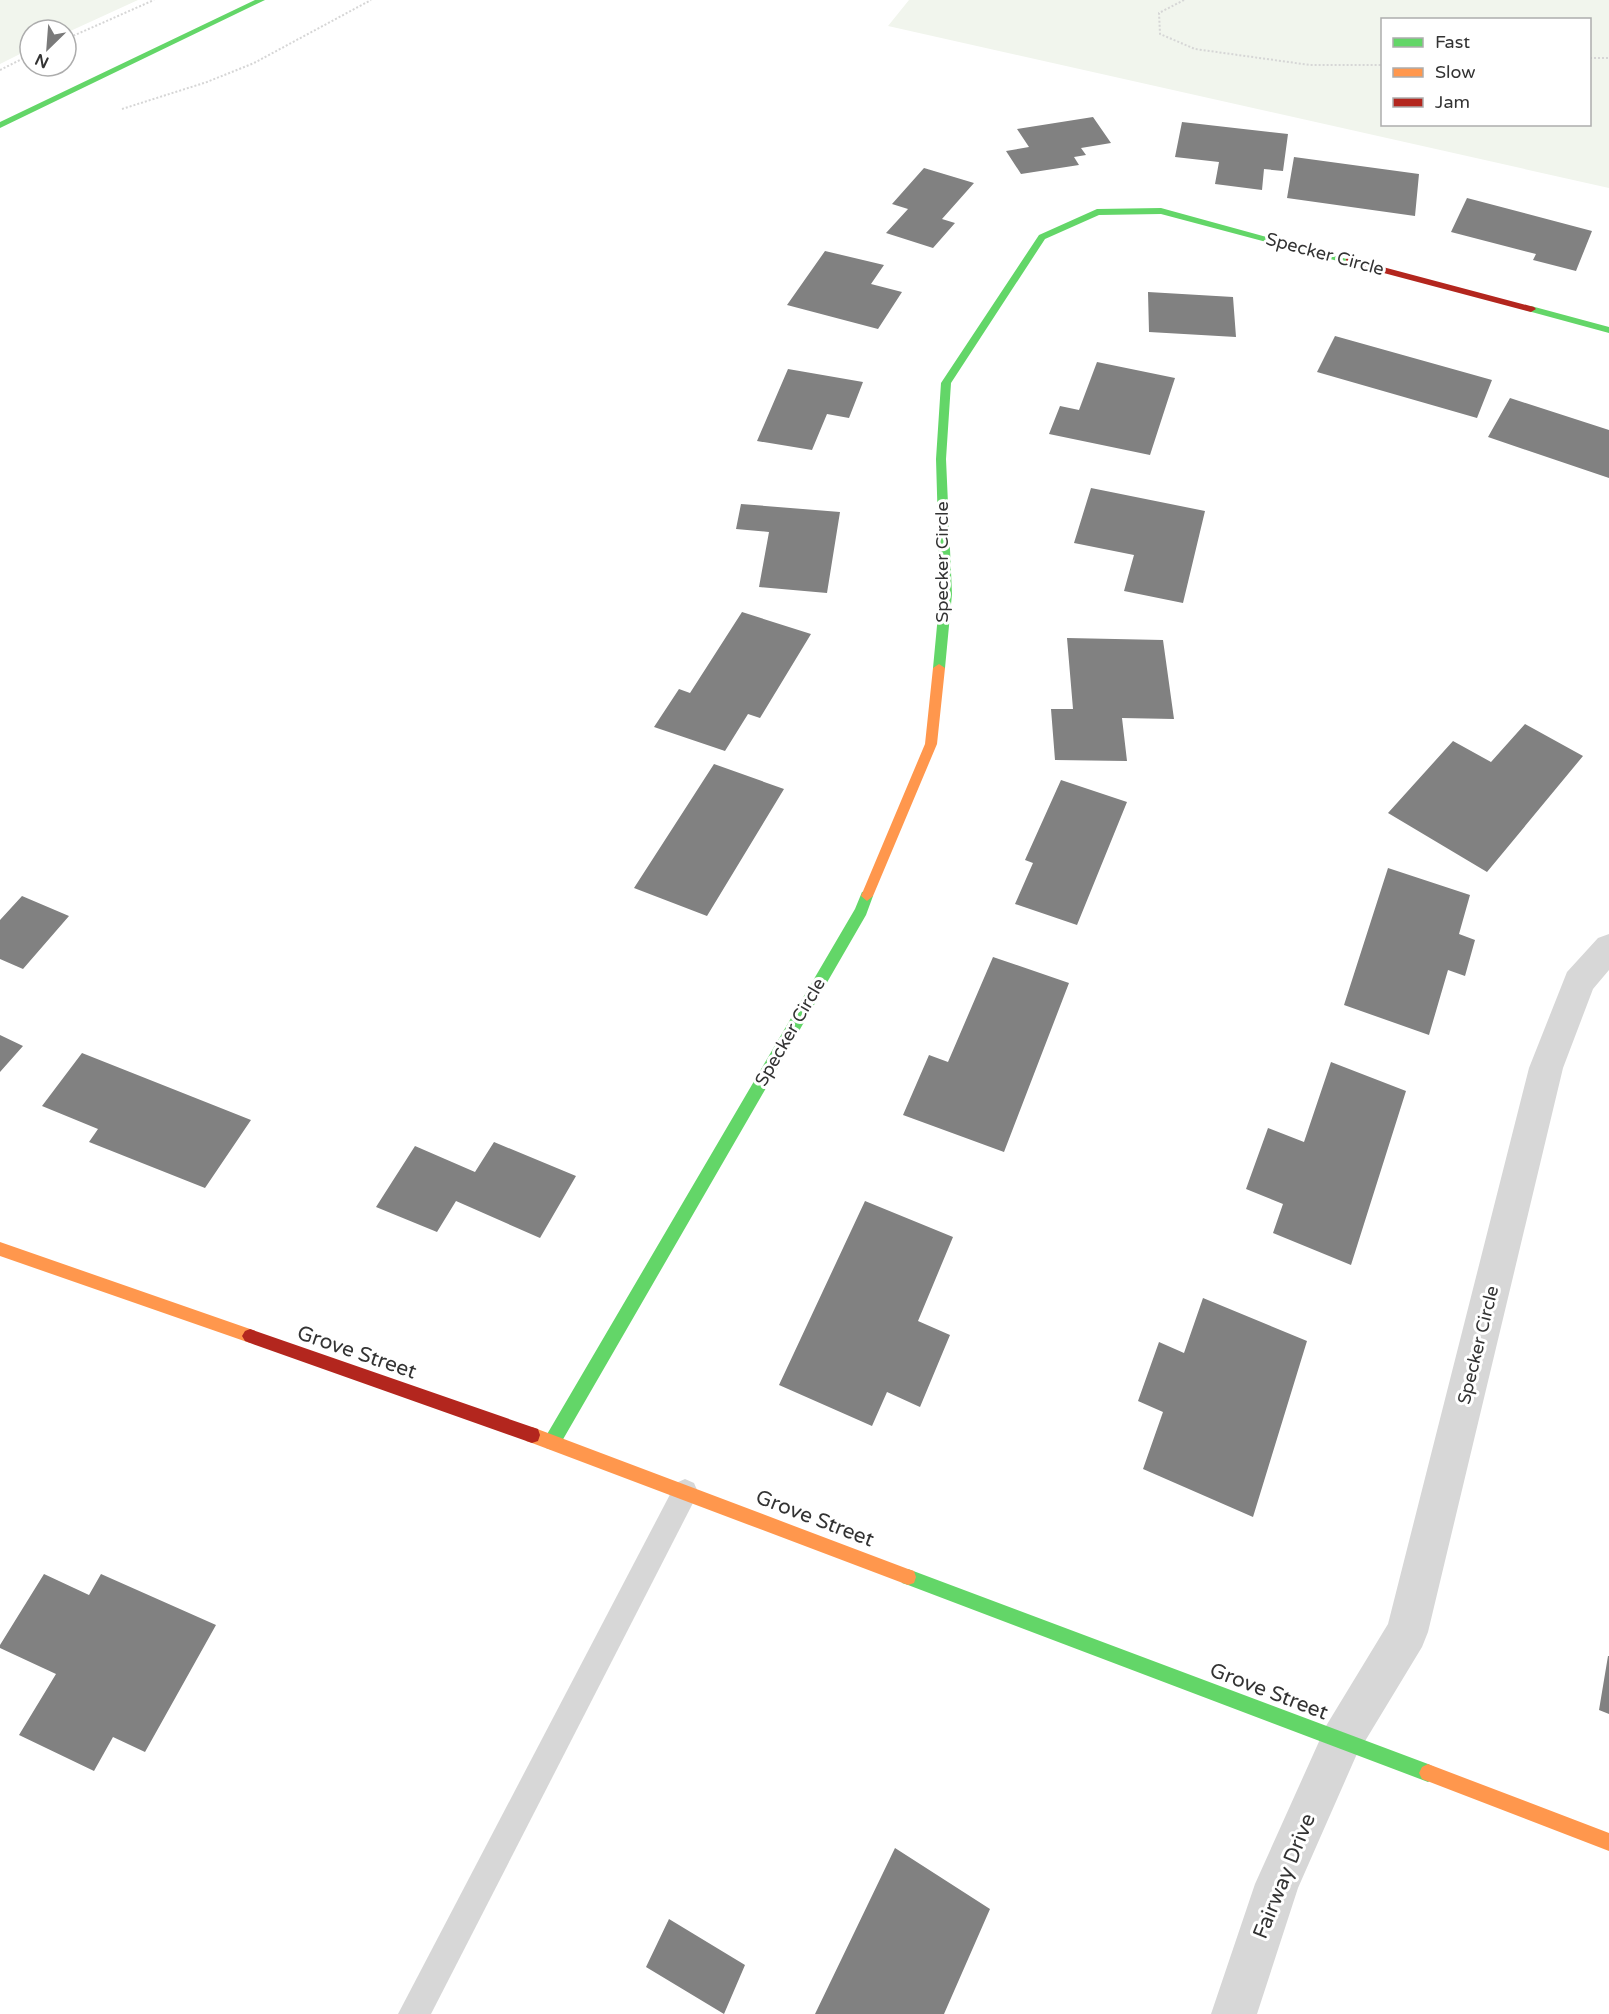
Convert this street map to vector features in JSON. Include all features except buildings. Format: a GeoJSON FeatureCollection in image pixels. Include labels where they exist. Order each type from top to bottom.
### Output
{"type":"FeatureCollection","features":[{"type":"Feature","properties":{"kind":"street"},"geometry":{"type":"LineString","coordinates":[[0,125],[261,0]]}},
{"type":"Feature","properties":{"kind":"street","name":"Specker Circle"},"geometry":{"type":"LineString","coordinates":[[552,1442],[861,911],[931,744],[946,594],[941,459],[946,383],[1042,237],[1097,212],[1161,211],[1609,330]]}},
{"type":"Feature","properties":{"kind":"street","name":"Specker Circle"},"geometry":{"type":"LineString","coordinates":[[1341,1741],[1407,1632],[1546,1068],[1579,982],[1609,947]]}},
{"type":"Feature","properties":{"kind":"street","name":"Grove Street"},"geometry":{"type":"LineString","coordinates":[[0,1249],[552,1442],[1609,1842]]}},
{"type":"Feature","properties":{"kind":"street","name":"Fairway Drive"},"geometry":{"type":"LineString","coordinates":[[1234,2014],[1277,1884],[1341,1741]]}},
{"type":"Feature","properties":{"kind":"lane"},"geometry":{"type":"LineString","coordinates":[[414,2014],[685,1492]]}},
{"type":"Feature","properties":{"kind":"path"},"geometry":{"type":"LineString","coordinates":[[78,34],[154,0]]}},
{"type":"Feature","properties":{"kind":"path"},"geometry":{"type":"LineString","coordinates":[[115,111],[242,68],[286,48],[371,0]]}},
{"type":"Feature","properties":{"kind":"path"},"geometry":{"type":"LineString","coordinates":[[1184,0],[1159,13],[1160,33],[1195,49],[1310,65],[1381,66]]}},
{"type":"Feature","properties":{"kind":"path"},"geometry":{"type":"LineString","coordinates":[[1591,58],[1609,58]]}},
{"type":"Feature","properties":{"kind":"path"},"geometry":{"type":"LineString","coordinates":[[0,70],[18,61]]}},
{"type":"Feature","properties":{"kind":"shaded area"},"geometry":{"type":"Polygon","coordinates":[[[0,0],[138,0],[78,28],[78,18],[18,18],[18,55],[0,64],[0,0]]]}},
{"type":"Feature","properties":{"kind":"shaded area"},"geometry":{"type":"Polygon","coordinates":[[[909,0],[1609,0],[1609,188],[888,26],[909,0]]]}},
{"type":"Feature","properties":{"kind":"traffic: fast"},"geometry":{"type":"LineString","coordinates":[[0,125],[261,0]]}},
{"type":"Feature","properties":{"kind":"traffic: fast"},"geometry":{"type":"LineString","coordinates":[[939,668],[946,594],[941,459],[946,383],[1042,237],[1097,212],[1161,211],[1349,261]]}},
{"type":"Feature","properties":{"kind":"traffic: fast"},"geometry":{"type":"LineString","coordinates":[[1531,309],[1609,330]]}},
{"type":"Feature","properties":{"kind":"traffic: fast"},"geometry":{"type":"LineString","coordinates":[[552,1442],[861,911],[867,896]]}},
{"type":"Feature","properties":{"kind":"traffic: fast"},"geometry":{"type":"LineString","coordinates":[[908,1577],[1428,1773]]}},
{"type":"Feature","properties":{"kind":"traffic: slow"},"geometry":{"type":"LineString","coordinates":[[867,896],[931,744],[939,668]]}},
{"type":"Feature","properties":{"kind":"traffic: slow"},"geometry":{"type":"LineString","coordinates":[[0,1249],[250,1336]]}},
{"type":"Feature","properties":{"kind":"traffic: slow"},"geometry":{"type":"LineString","coordinates":[[532,1435],[908,1577]]}},
{"type":"Feature","properties":{"kind":"traffic: slow"},"geometry":{"type":"LineString","coordinates":[[1428,1773],[1609,1842]]}},
{"type":"Feature","properties":{"kind":"traffic: jam"},"geometry":{"type":"LineString","coordinates":[[1349,261],[1531,309]]}},
{"type":"Feature","properties":{"kind":"traffic: jam"},"geometry":{"type":"LineString","coordinates":[[250,1336],[532,1435]]}}]}
